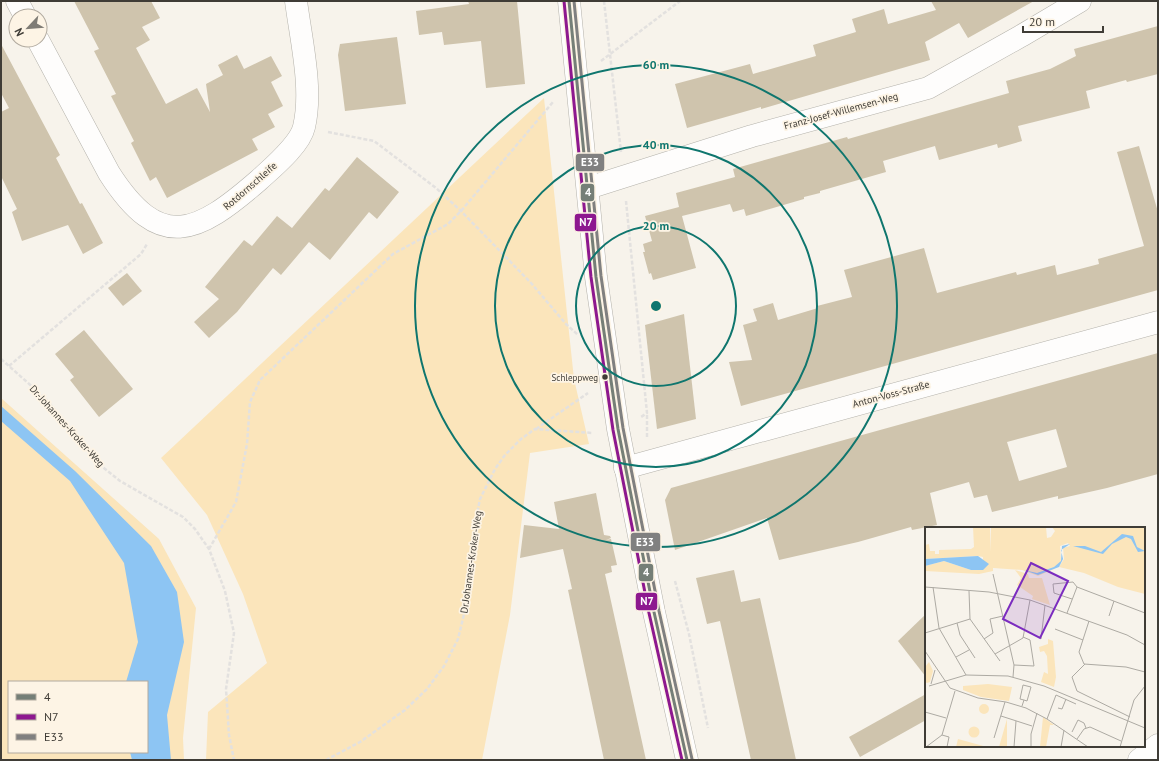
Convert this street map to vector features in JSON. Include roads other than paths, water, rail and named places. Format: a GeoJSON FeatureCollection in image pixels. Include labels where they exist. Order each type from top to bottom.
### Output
{"type":"FeatureCollection","features":[{"type":"Feature","properties":{"kind":"street","name":"Rotdornschleife"},"geometry":{"type":"LineString","coordinates":[[42,48],[117,186],[138,209],[158,224],[175,228],[190,226],[202,222],[221,211],[275,165],[289,151],[304,129],[307,107],[306,76],[296,1]]}},
{"type":"Feature","properties":{"kind":"street"},"geometry":{"type":"LineString","coordinates":[[569,1],[596,277],[618,429],[657,627],[687,760]]}},
{"type":"Feature","properties":{"kind":"street","name":"Franz-Josef-Willemsen-Weg"},"geometry":{"type":"LineString","coordinates":[[588,188],[752,136],[928,88],[1080,1]]}},
{"type":"Feature","properties":{"kind":"street","name":"Anton-Voss-Straße"},"geometry":{"type":"LineString","coordinates":[[625,468],[1158,322]]}},
{"type":"Feature","properties":{"kind":"street"},"geometry":{"type":"LineString","coordinates":[[1139,760],[1158,744]]}},
{"type":"Feature","properties":{"kind":"water"},"geometry":{"type":"Polygon","coordinates":[[[1,406],[75,471],[151,546],[177,592],[184,642],[167,715],[171,760],[132,760],[130,753],[148,753],[148,681],[126,681],[138,642],[124,563],[70,481],[1,421],[1,406]]]}},
{"type":"Feature","properties":{"kind":"place","name":"Schleppweg"},"geometry":{"type":"Point","coordinates":[605,377]}}]}
